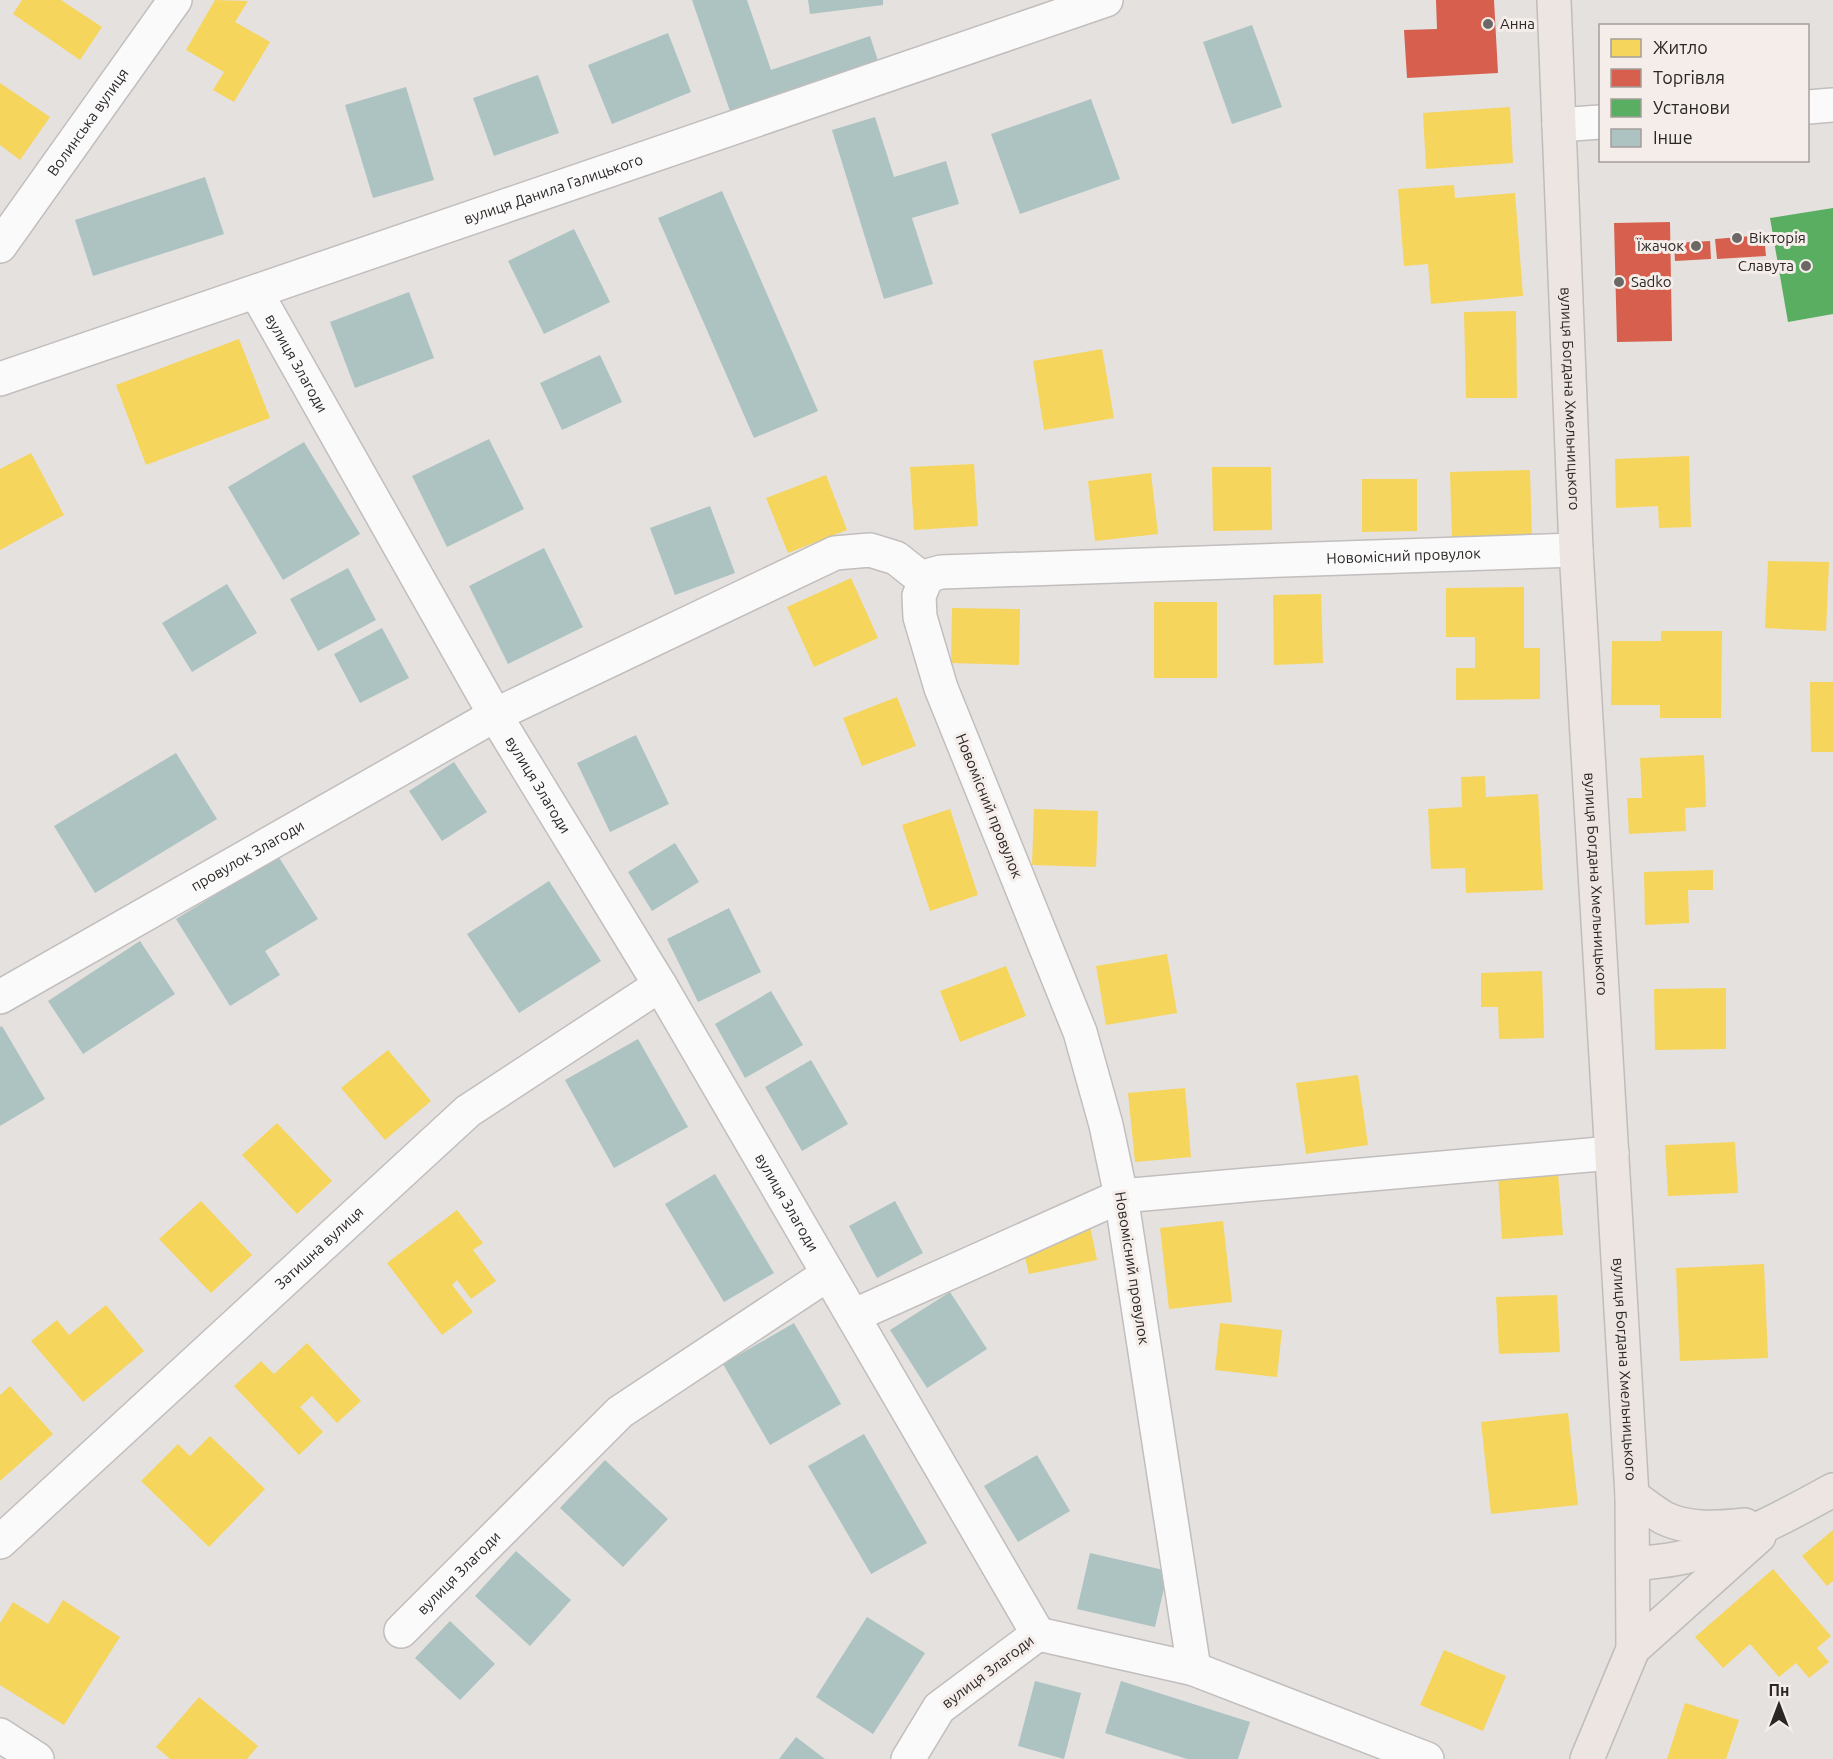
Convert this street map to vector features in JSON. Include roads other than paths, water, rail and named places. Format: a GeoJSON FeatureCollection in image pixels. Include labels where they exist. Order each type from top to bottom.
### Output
{"type":"FeatureCollection","features":[{"type":"Feature","properties":{"kind":"main road","name":"вулиця Богдана Хмельницького"},"geometry":{"type":"LineString","coordinates":[[1554,0],[1576,550],[1632,1496],[1634,1564],[1634,1649],[1587,1759]]}},
{"type":"Feature","properties":{"kind":"main road"},"geometry":{"type":"LineString","coordinates":[[1634,1564],[1683,1557],[1776,1521],[1833,1490]]}},
{"type":"Feature","properties":{"kind":"main road"},"geometry":{"type":"LineString","coordinates":[[1632,1496],[1665,1518],[1691,1527],[1728,1527],[1776,1521]]}},
{"type":"Feature","properties":{"kind":"main road"},"geometry":{"type":"LineString","coordinates":[[1634,1649],[1776,1521]]}},
{"type":"Feature","properties":{"kind":"street","name":"Волинська вулиця"},"geometry":{"type":"LineString","coordinates":[[0,246],[175,0]]}},
{"type":"Feature","properties":{"kind":"street","name":"вулиця Данила Галицького"},"geometry":{"type":"LineString","coordinates":[[0,380],[1107,0]]}},
{"type":"Feature","properties":{"kind":"street"},"geometry":{"type":"LineString","coordinates":[[1809,107],[1833,105]]}},
{"type":"Feature","properties":{"kind":"street"},"geometry":{"type":"LineString","coordinates":[[1559,125],[1599,122]]}},
{"type":"Feature","properties":{"kind":"street","name":"вулиця Злагоди"},"geometry":{"type":"LineString","coordinates":[[256,292],[495,715],[660,985],[1038,1634],[939,1708],[908,1759]]}},
{"type":"Feature","properties":{"kind":"street","name":"провулок Злагоди"},"geometry":{"type":"LineString","coordinates":[[0,997],[495,715],[835,553],[870,550],[896,558],[925,581]]}},
{"type":"Feature","properties":{"kind":"street","name":"Новомісний провулок"},"geometry":{"type":"LineString","coordinates":[[1194,1670],[1121,1196],[1106,1125],[1080,1032],[941,688],[920,617],[918,596],[930,575],[941,572],[1576,550]]}},
{"type":"Feature","properties":{"kind":"street","name":"Затишна вулиця"},"geometry":{"type":"LineString","coordinates":[[0,1542],[468,1111],[660,985]]}},
{"type":"Feature","properties":{"kind":"street"},"geometry":{"type":"LineString","coordinates":[[853,1316],[1121,1196],[1612,1153]]}},
{"type":"Feature","properties":{"kind":"street","name":"вулиця Злагоди"},"geometry":{"type":"LineString","coordinates":[[401,1631],[620,1412],[828,1274]]}},
{"type":"Feature","properties":{"kind":"street"},"geometry":{"type":"LineString","coordinates":[[1038,1634],[1194,1670],[1427,1759]]}},
{"type":"Feature","properties":{"kind":"street"},"geometry":{"type":"LineString","coordinates":[[0,1736],[37,1759]]}},
{"type":"Feature","properties":{"kind":"place","name":"Анна"},"geometry":{"type":"Point","coordinates":[1488,24]}},
{"type":"Feature","properties":{"kind":"place","name":"Вікторія"},"geometry":{"type":"Point","coordinates":[1737,238]}},
{"type":"Feature","properties":{"kind":"place","name":"Їжачок"},"geometry":{"type":"Point","coordinates":[1696,246]}},
{"type":"Feature","properties":{"kind":"place","name":"Славута"},"geometry":{"type":"Point","coordinates":[1806,266]}},
{"type":"Feature","properties":{"kind":"place","name":"Sadko"},"geometry":{"type":"Point","coordinates":[1619,282]}}]}
